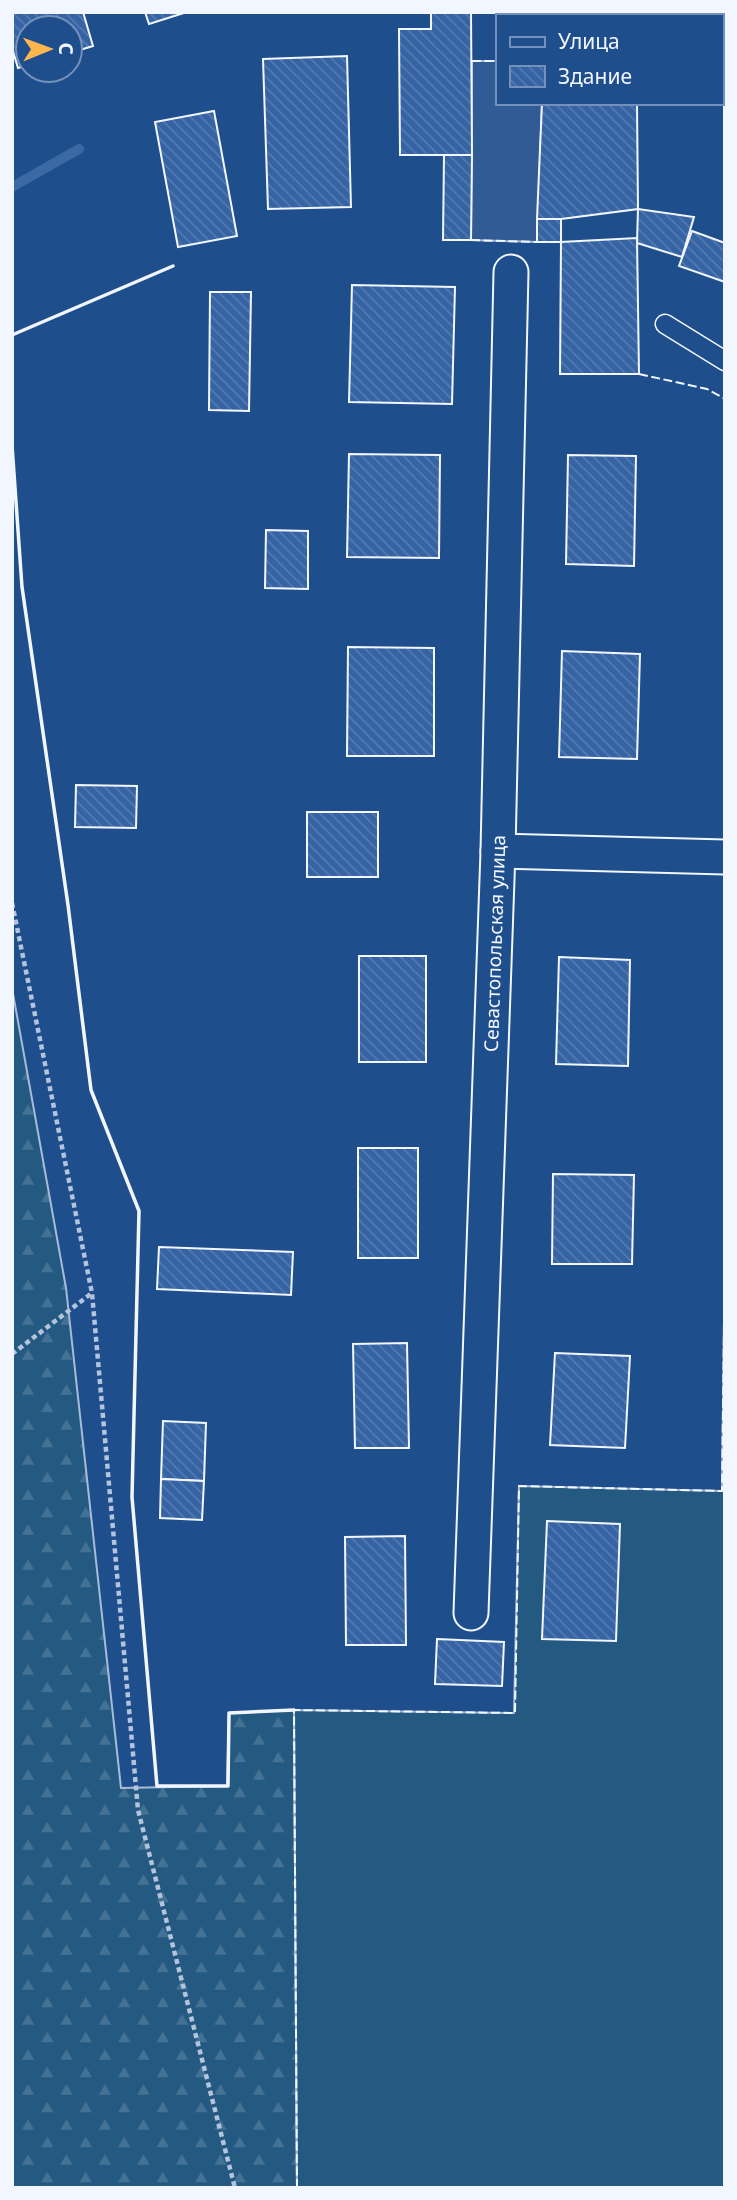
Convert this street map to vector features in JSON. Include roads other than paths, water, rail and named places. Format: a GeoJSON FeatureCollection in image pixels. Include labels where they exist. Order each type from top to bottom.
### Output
{"type":"FeatureCollection","features":[{"type":"Feature","properties":{"kind":"street","name":"Севастопольская улица"},"geometry":{"type":"LineString","coordinates":[[471,1613],[498,851],[511,272]]}},
{"type":"Feature","properties":{"kind":"street"},"geometry":{"type":"LineString","coordinates":[[498,851],[725,857]]}},
{"type":"Feature","properties":{"kind":"lane"},"geometry":{"type":"LineString","coordinates":[[666,324],[725,361]]}},
{"type":"Feature","properties":{"kind":"waterway"},"geometry":{"type":"LineString","coordinates":[[12,187],[79,149]]}}]}
